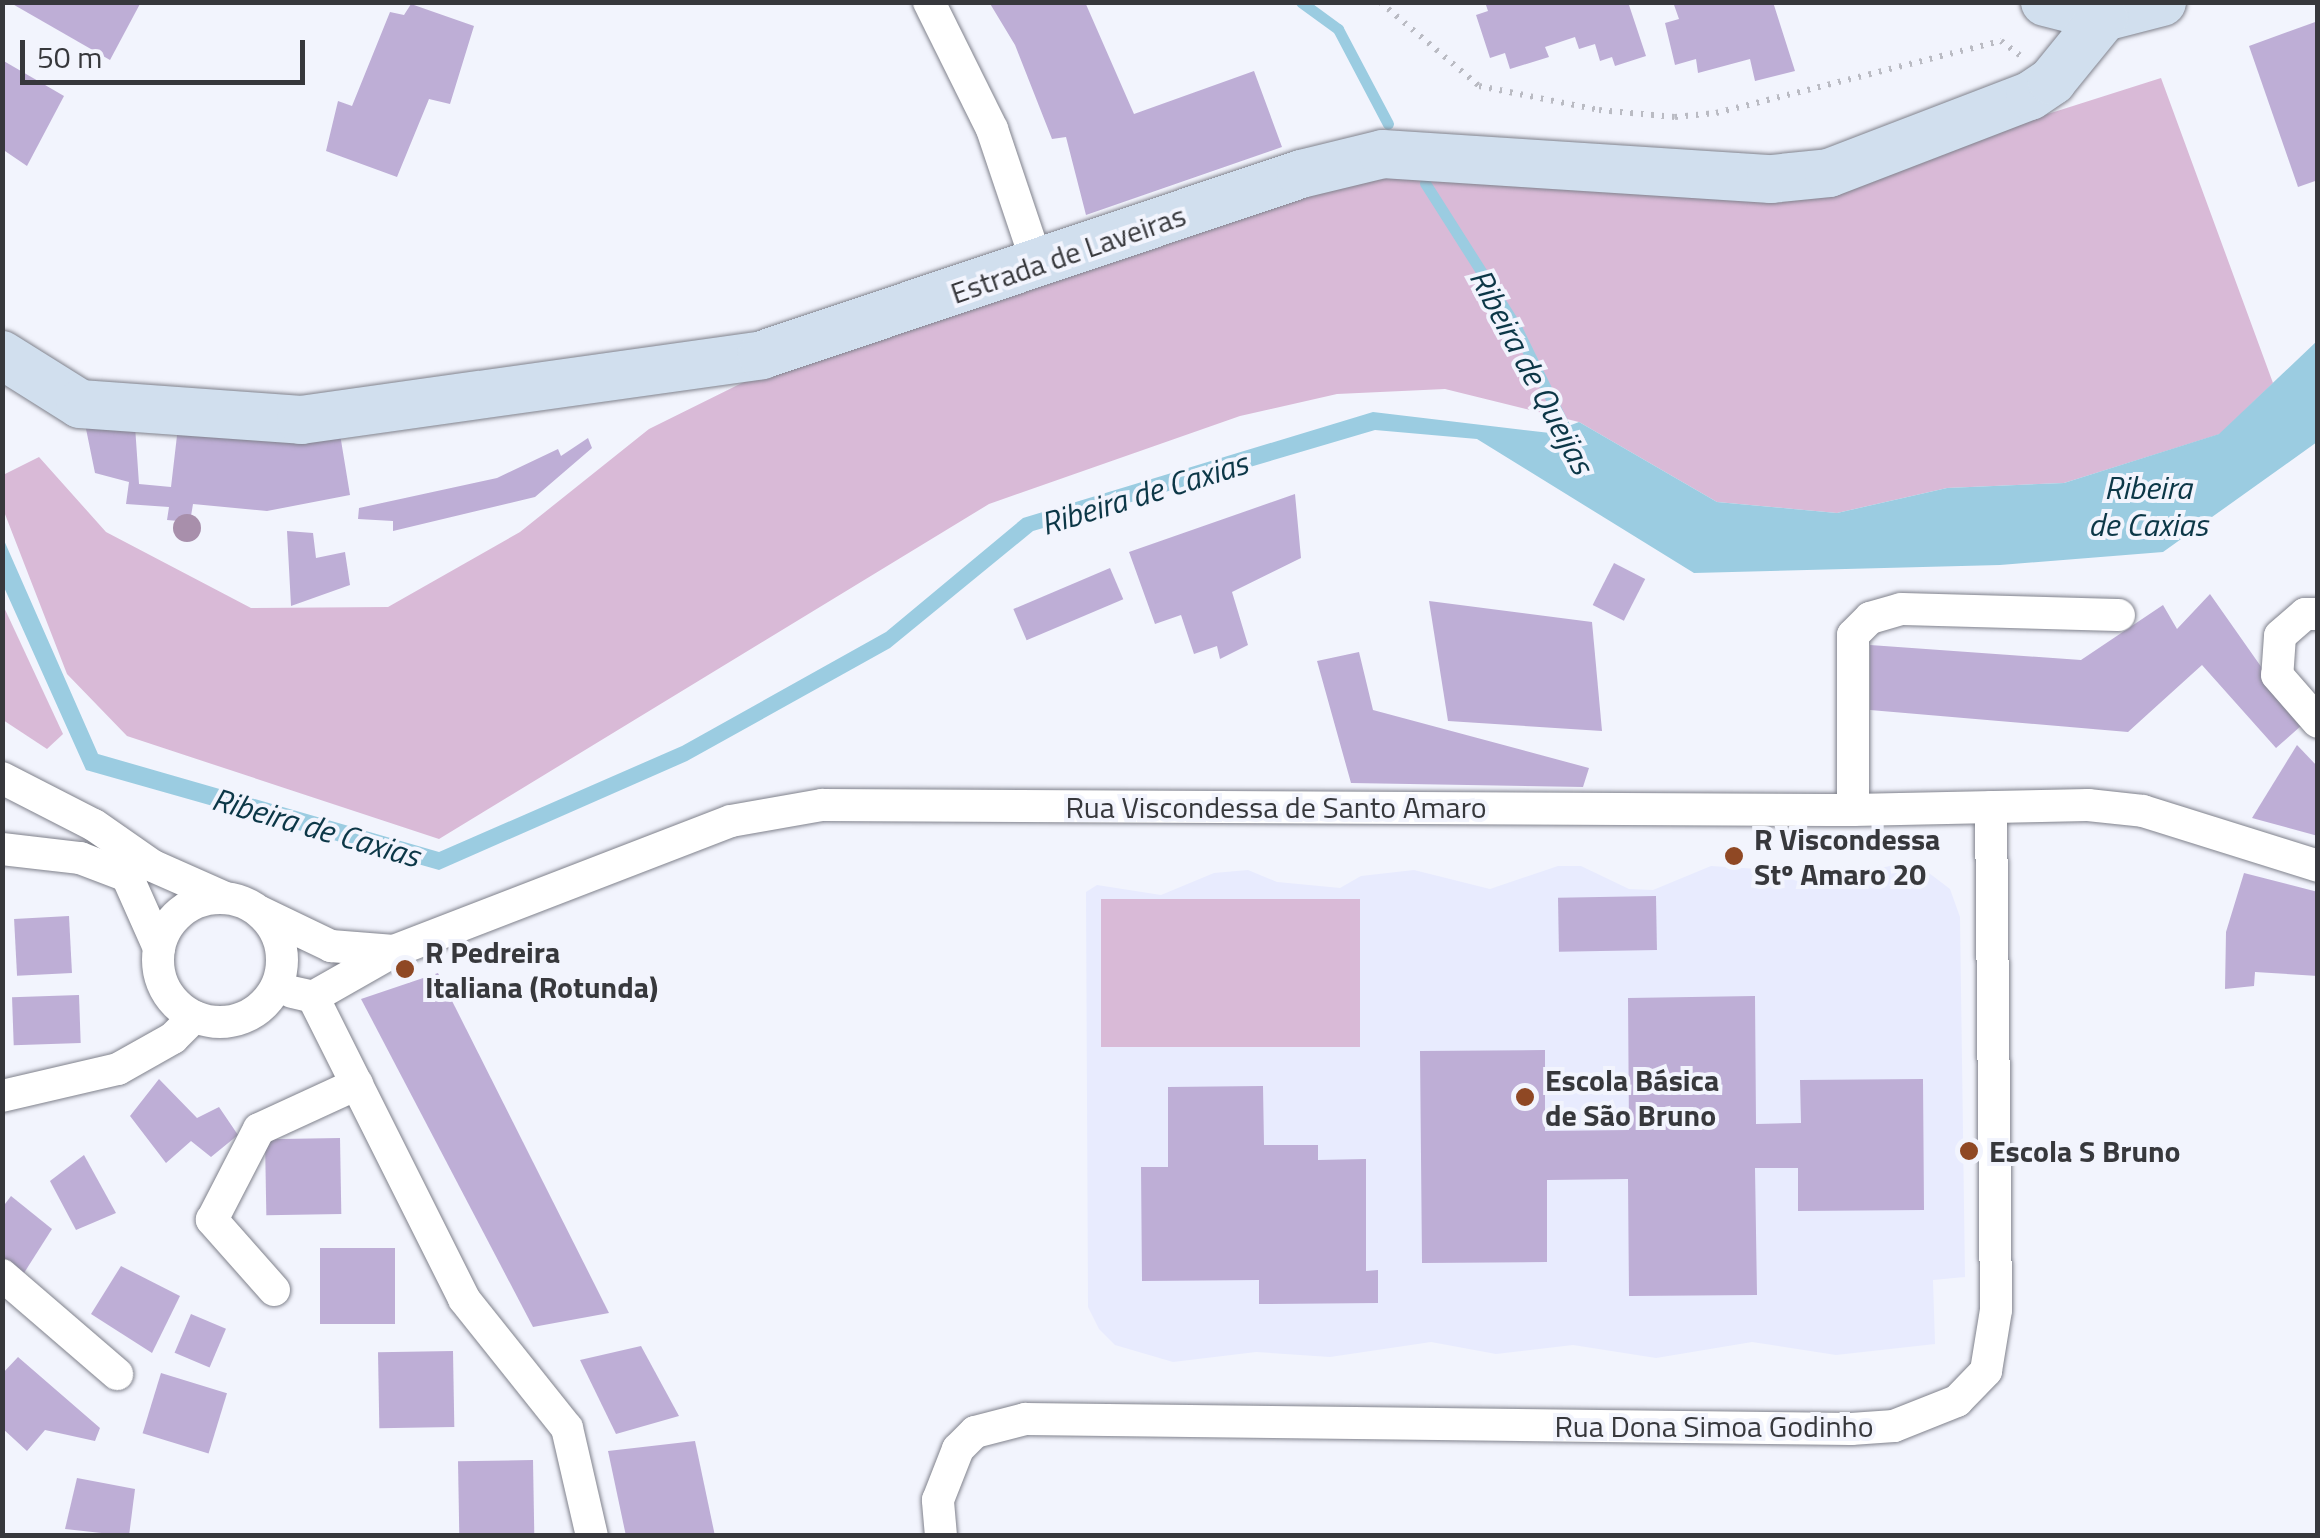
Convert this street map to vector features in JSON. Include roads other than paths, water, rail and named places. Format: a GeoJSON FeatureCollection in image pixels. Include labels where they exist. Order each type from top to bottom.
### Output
{"type":"FeatureCollection","features":[{"type":"Feature","properties":{"kind":"street"},"geometry":{"type":"LineString","coordinates":[[929,2],[992,129],[1037,263]]}},
{"type":"Feature","properties":{"kind":"street"},"geometry":{"type":"LineString","coordinates":[[2045,2],[2104,17],[2162,2]]}},
{"type":"Feature","properties":{"kind":"street","name":"Estrada de Laveiras"},"geometry":{"type":"LineString","coordinates":[[2,355],[80,404],[340,417],[762,356],[1301,174],[1383,154],[1798,178],[2030,96],[2052,81],[2104,17]]}},
{"type":"Feature","properties":{"kind":"street"},"geometry":{"type":"LineString","coordinates":[[1853,810],[1853,635],[1870,618],[1900,610],[2119,615]]}},
{"type":"Feature","properties":{"kind":"street"},"geometry":{"type":"LineString","coordinates":[[2318,614],[2305,614],[2280,636],[2277,674],[2318,722]]}},
{"type":"Feature","properties":{"kind":"street"},"geometry":{"type":"LineString","coordinates":[[2,778],[94,825],[153,866],[260,912],[280,947],[275,988],[264,1003],[231,1020],[194,1016],[164,988],[159,948],[127,876],[80,858],[2,849]]}},
{"type":"Feature","properties":{"kind":"street","name":"Rua Viscondessa de Santo Amaro"},"geometry":{"type":"LineString","coordinates":[[260,912],[331,946],[394,951],[731,821],[822,805],[1853,810],[2088,804],[2143,812],[2318,866]]}},
{"type":"Feature","properties":{"kind":"street","name":"Rua Dona Simoa Godinho"},"geometry":{"type":"LineString","coordinates":[[940,1536],[938,1500],[958,1449],[976,1432],[1025,1419],[1851,1429],[1894,1426],[1957,1401],[1986,1371],[1996,1310],[1991,807]]}},
{"type":"Feature","properties":{"kind":"street"},"geometry":{"type":"LineString","coordinates":[[159,948],[182,910],[223,898]]}},
{"type":"Feature","properties":{"kind":"street"},"geometry":{"type":"LineString","coordinates":[[275,988],[313,997],[394,951]]}},
{"type":"Feature","properties":{"kind":"street"},"geometry":{"type":"LineString","coordinates":[[313,997],[464,1299],[567,1428],[592,1536]]}},
{"type":"Feature","properties":{"kind":"street"},"geometry":{"type":"LineString","coordinates":[[2,1096],[118,1069],[173,1038],[194,1016]]}},
{"type":"Feature","properties":{"kind":"street"},"geometry":{"type":"LineString","coordinates":[[274,1290],[212,1220],[259,1129],[358,1084]]}},
{"type":"Feature","properties":{"kind":"street"},"geometry":{"type":"LineString","coordinates":[[2,1275],[116,1374]]}},
{"type":"Feature","properties":{"kind":"water","name":"Ribeira de Caxias"},"geometry":{"type":"Polygon","coordinates":[[[2317,341],[2317,442],[2163,552],[2000,565],[1694,573],[1477,439],[1375,430],[1033,531],[890,648],[687,761],[439,870],[86,770],[3,585],[3,538],[98,754],[439,852],[682,746],[886,632],[1023,518],[1373,412],[1550,433],[1579,422],[1717,502],[1837,513],[1947,488],[2064,483],[2219,434],[2317,341]]]}},
{"type":"Feature","properties":{"kind":"waterway","name":"Ribeira de Queijas"},"geometry":{"type":"LineString","coordinates":[[1301,2],[1338,29],[1388,124]]}},
{"type":"Feature","properties":{"kind":"waterway","name":"Ribeira de Queijas"},"geometry":{"type":"LineString","coordinates":[[1425,183],[1514,323],[1571,440]]}},
{"type":"Feature","properties":{"kind":"place","name":"R Viscondessa Stº Amaro 20"},"geometry":{"type":"Point","coordinates":[1734,856]}},
{"type":"Feature","properties":{"kind":"place","name":"R Pedreira Italiana (Rotunda)"},"geometry":{"type":"Point","coordinates":[405,969]}},
{"type":"Feature","properties":{"kind":"place","name":"Escola Básica de São Bruno"},"geometry":{"type":"Point","coordinates":[1525,1097]}},
{"type":"Feature","properties":{"kind":"place","name":"Escola S Bruno"},"geometry":{"type":"Point","coordinates":[1969,1151]}}]}
